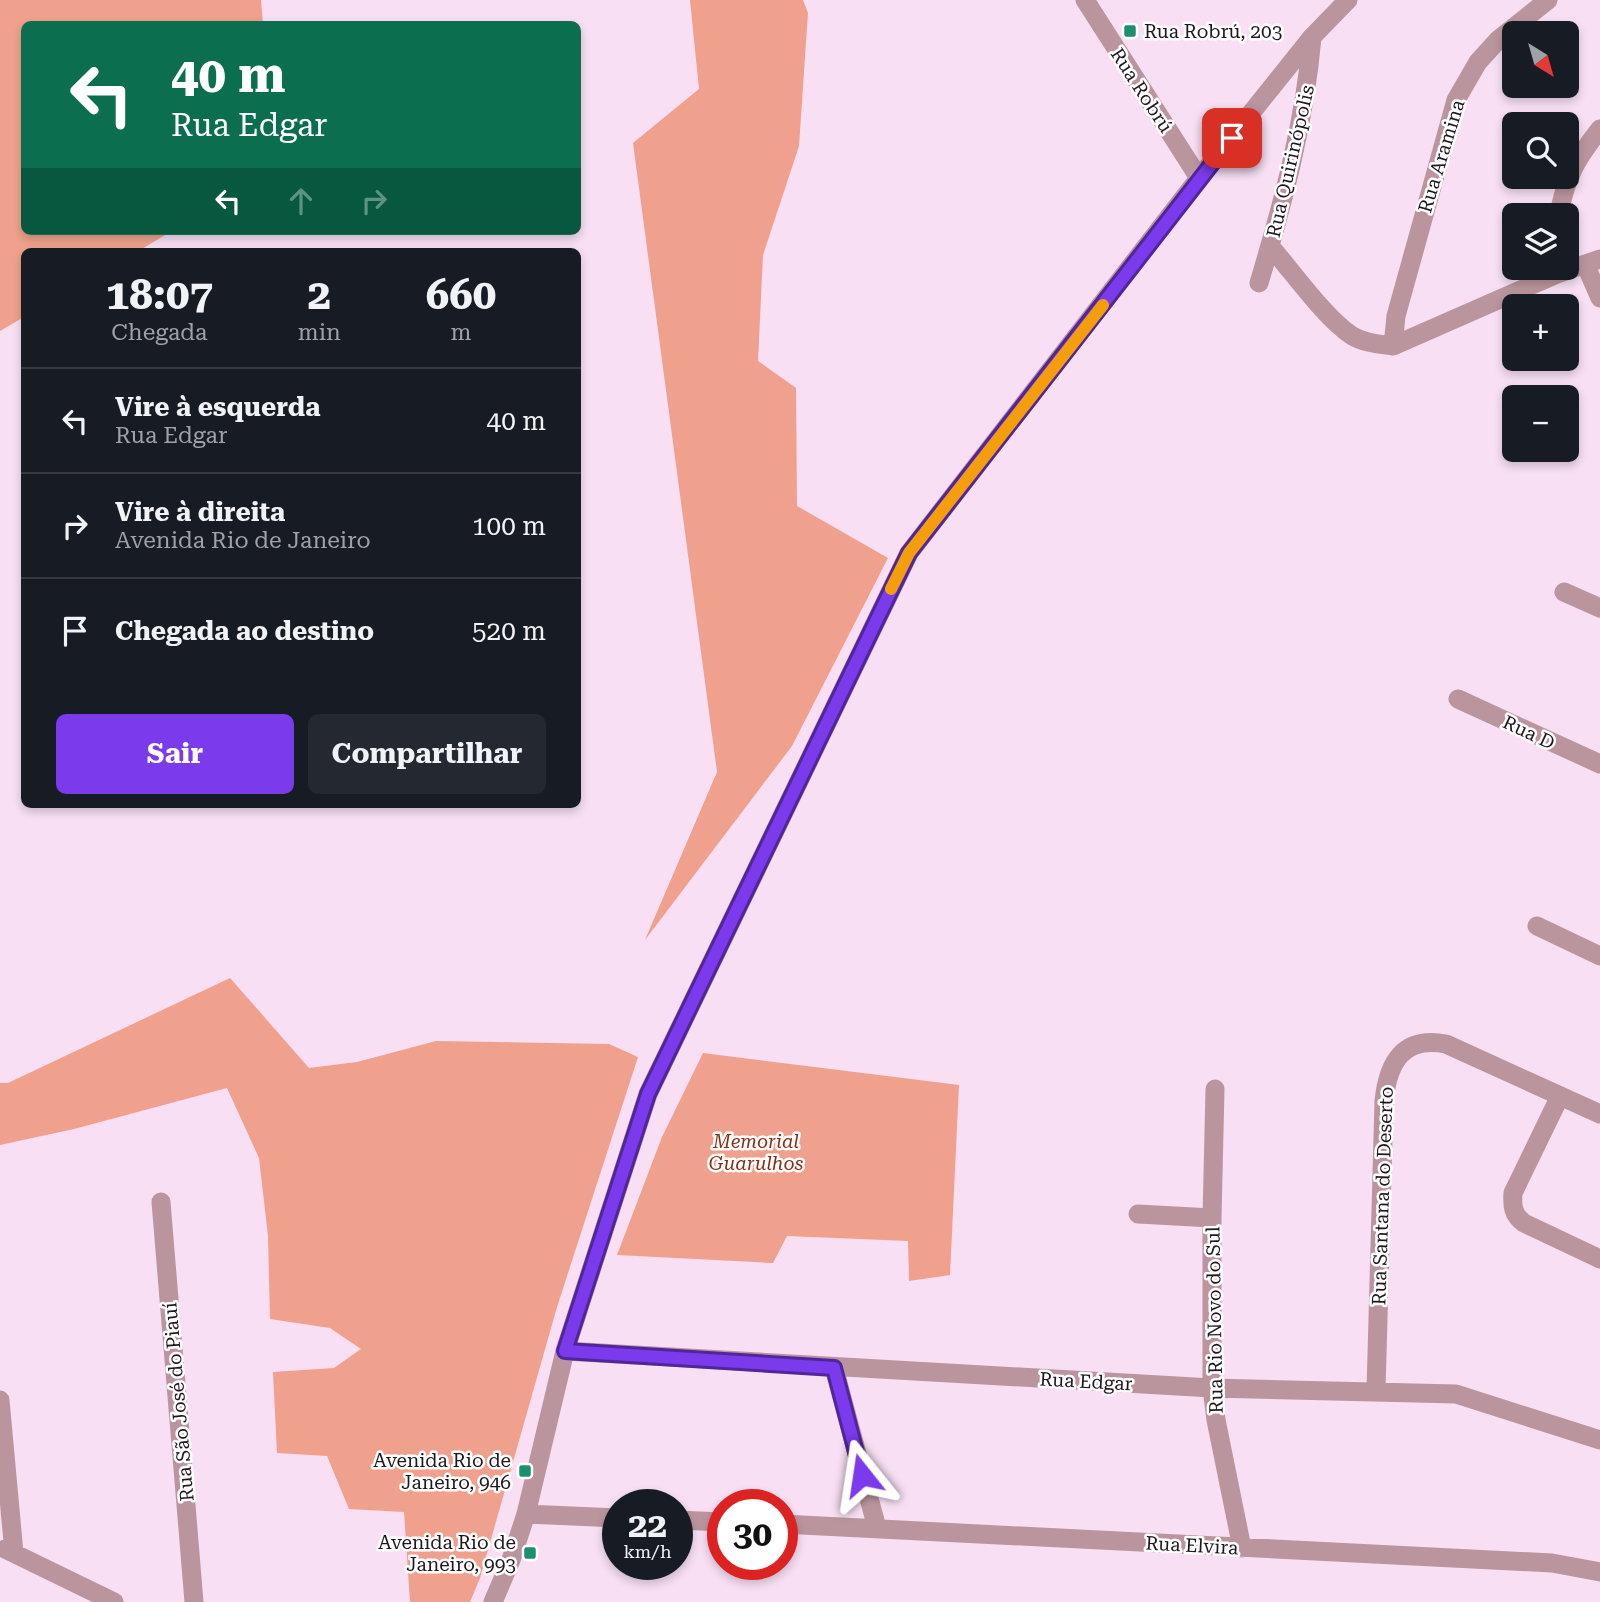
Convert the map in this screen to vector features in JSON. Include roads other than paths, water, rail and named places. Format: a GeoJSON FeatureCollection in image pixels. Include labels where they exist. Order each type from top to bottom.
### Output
{"type":"FeatureCollection","features":[{"type":"Feature","properties":{"kind":"street","name":"Rua Robrú"},"geometry":{"type":"LineString","coordinates":[[1086,0],[1199,178]]}},
{"type":"Feature","properties":{"kind":"street"},"geometry":{"type":"LineString","coordinates":[[493,1602],[511,1560],[526,1514],[565,1351],[648,1094],[909,553],[1199,178],[1312,37],[1348,0]]}},
{"type":"Feature","properties":{"kind":"street","name":"Rua Aramina"},"geometry":{"type":"LineString","coordinates":[[1393,346],[1396,316],[1455,100],[1478,62],[1498,40],[1548,0]]}},
{"type":"Feature","properties":{"kind":"street","name":"Rua Quirinópolis"},"geometry":{"type":"LineString","coordinates":[[1259,283],[1296,147],[1309,75],[1312,37]]}},
{"type":"Feature","properties":{"kind":"street"},"geometry":{"type":"LineString","coordinates":[[1561,203],[1577,158],[1600,129]]}},
{"type":"Feature","properties":{"kind":"street"},"geometry":{"type":"LineString","coordinates":[[1270,246],[1336,323],[1352,336],[1393,346],[1537,280]]}},
{"type":"Feature","properties":{"kind":"street"},"geometry":{"type":"LineString","coordinates":[[1592,262],[1600,298]]}},
{"type":"Feature","properties":{"kind":"street"},"geometry":{"type":"LineString","coordinates":[[1564,592],[1600,608]]}},
{"type":"Feature","properties":{"kind":"street","name":"Rua D"},"geometry":{"type":"LineString","coordinates":[[1458,699],[1600,764]]}},
{"type":"Feature","properties":{"kind":"street"},"geometry":{"type":"LineString","coordinates":[[1537,926],[1600,956]]}},
{"type":"Feature","properties":{"kind":"street","name":"Rua Santana do Deserto"},"geometry":{"type":"LineString","coordinates":[[1376,1391],[1384,1101],[1386,1079],[1392,1063],[1407,1049],[1420,1044],[1431,1041],[1447,1044],[1600,1114]]}},
{"type":"Feature","properties":{"kind":"street","name":"Rua Rio Novo do Sul"},"geometry":{"type":"LineString","coordinates":[[1215,1088],[1212,1388],[1242,1548]]}},
{"type":"Feature","properties":{"kind":"street"},"geometry":{"type":"LineString","coordinates":[[1560,1096],[1513,1193],[1512,1206],[1517,1218],[1524,1223],[1600,1259]]}},
{"type":"Feature","properties":{"kind":"street","name":"Rua São José do Piauí"},"geometry":{"type":"LineString","coordinates":[[161,1202],[194,1602]]}},
{"type":"Feature","properties":{"kind":"street"},"geometry":{"type":"LineString","coordinates":[[1139,1214],[1212,1218]]}},
{"type":"Feature","properties":{"kind":"street","name":"Rua Edgar"},"geometry":{"type":"LineString","coordinates":[[565,1351],[1212,1388],[1456,1394],[1600,1440]]}},
{"type":"Feature","properties":{"kind":"street"},"geometry":{"type":"LineString","coordinates":[[834,1368],[877,1528]]}},
{"type":"Feature","properties":{"kind":"street"},"geometry":{"type":"LineString","coordinates":[[0,1401],[7,1550],[114,1602]]}},
{"type":"Feature","properties":{"kind":"street"},"geometry":{"type":"LineString","coordinates":[[526,1514],[602,1517]]}},
{"type":"Feature","properties":{"kind":"street","name":"Rua Elvira"},"geometry":{"type":"LineString","coordinates":[[798,1525],[1552,1563],[1600,1572]]}},
{"type":"Feature","properties":{"kind":"place","name":"Rua Robrú, 203"},"geometry":{"type":"Point","coordinates":[1130,31]}},
{"type":"Feature","properties":{"kind":"place","name":"Avenida Rio de Janeiro, 946"},"geometry":{"type":"Point","coordinates":[525,1471]}},
{"type":"Feature","properties":{"kind":"place","name":"Avenida Rio de Janeiro, 993"},"geometry":{"type":"Point","coordinates":[530,1553]}},
{"type":"Feature","properties":{"kind":"park label","name":"Memorial Guarulhos"},"geometry":{"type":"Point","coordinates":[756,1152]}}]}
